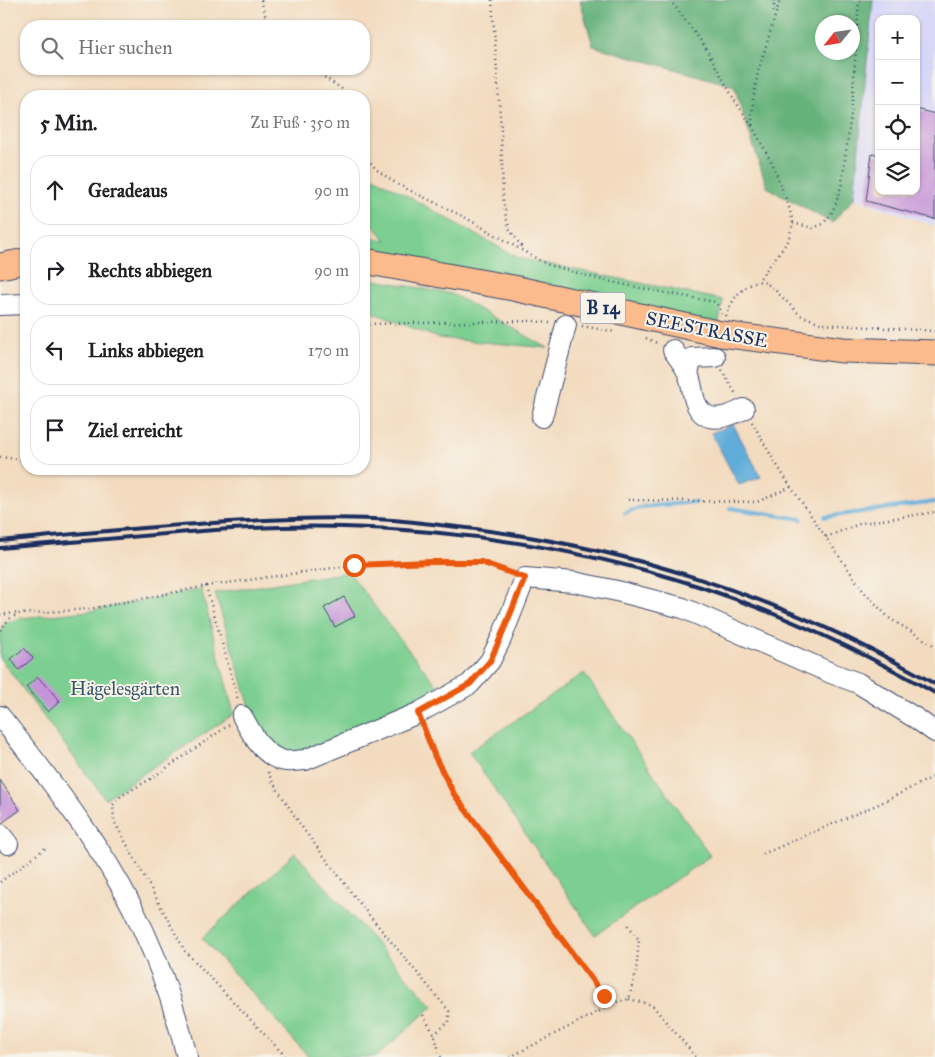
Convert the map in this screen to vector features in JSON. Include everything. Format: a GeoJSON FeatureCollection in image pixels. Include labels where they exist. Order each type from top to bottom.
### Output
{"type":"FeatureCollection","features":[{"type":"Feature","properties":{"kind":"main road"},"geometry":{"type":"LineString","coordinates":[[0,266],[20,261]]}},
{"type":"Feature","properties":{"kind":"main road","name":"SEESTRASSE"},"geometry":{"type":"LineString","coordinates":[[370,263],[513,288],[721,334],[843,350],[935,353]]}},
{"type":"Feature","properties":{"kind":"street"},"geometry":{"type":"LineString","coordinates":[[0,305],[20,304]]}},
{"type":"Feature","properties":{"kind":"street"},"geometry":{"type":"LineString","coordinates":[[542,417],[566,325]]}},
{"type":"Feature","properties":{"kind":"street"},"geometry":{"type":"LineString","coordinates":[[673,350],[688,372],[695,402],[702,413],[713,418],[731,415],[744,408]]}},
{"type":"Feature","properties":{"kind":"street"},"geometry":{"type":"LineString","coordinates":[[688,372],[692,358],[715,357]]}},
{"type":"Feature","properties":{"kind":"street"},"geometry":{"type":"LineString","coordinates":[[242,716],[254,738],[270,756],[286,762],[305,760],[418,713],[470,684],[490,661],[525,578],[574,582],[683,608],[858,683],[935,732]]}},
{"type":"Feature","properties":{"kind":"street"},"geometry":{"type":"LineString","coordinates":[[0,716],[77,818],[96,845],[119,884],[151,948],[164,981],[187,1057]]}},
{"type":"Feature","properties":{"kind":"path"},"geometry":{"type":"LineString","coordinates":[[261,0],[268,20]]}},
{"type":"Feature","properties":{"kind":"path"},"geometry":{"type":"LineString","coordinates":[[492,0],[501,129],[503,198],[510,230],[523,250]]}},
{"type":"Feature","properties":{"kind":"path"},"geometry":{"type":"LineString","coordinates":[[370,162],[377,170],[397,184],[466,218],[546,264],[640,288],[715,302],[724,320],[733,300],[746,286],[758,281],[788,241],[793,223],[784,192],[773,165],[752,126],[704,45],[670,0]]}},
{"type":"Feature","properties":{"kind":"path"},"geometry":{"type":"LineString","coordinates":[[774,0],[774,19]]}},
{"type":"Feature","properties":{"kind":"path"},"geometry":{"type":"LineString","coordinates":[[752,126],[753,100],[758,72],[780,0]]}},
{"type":"Feature","properties":{"kind":"path"},"geometry":{"type":"LineString","coordinates":[[793,223],[813,228],[823,224],[831,214],[842,183],[852,107],[859,0]]}},
{"type":"Feature","properties":{"kind":"path"},"geometry":{"type":"LineString","coordinates":[[321,75],[343,90]]}},
{"type":"Feature","properties":{"kind":"path"},"geometry":{"type":"LineString","coordinates":[[758,281],[774,289],[800,315],[823,324],[935,331]]}},
{"type":"Feature","properties":{"kind":"path"},"geometry":{"type":"LineString","coordinates":[[370,324],[533,320],[618,332]]}},
{"type":"Feature","properties":{"kind":"path"},"geometry":{"type":"LineString","coordinates":[[644,337],[673,350]]}},
{"type":"Feature","properties":{"kind":"path"},"geometry":{"type":"LineString","coordinates":[[715,357],[772,459],[864,592],[888,618],[935,646]]}},
{"type":"Feature","properties":{"kind":"path"},"geometry":{"type":"LineString","coordinates":[[0,457],[20,459]]}},
{"type":"Feature","properties":{"kind":"path"},"geometry":{"type":"LineString","coordinates":[[628,500],[757,502],[791,487]]}},
{"type":"Feature","properties":{"kind":"path"},"geometry":{"type":"LineString","coordinates":[[826,537],[862,523],[935,512]]}},
{"type":"Feature","properties":{"kind":"path"},"geometry":{"type":"LineString","coordinates":[[0,615],[90,609],[206,586],[354,565],[481,562],[525,578]]}},
{"type":"Feature","properties":{"kind":"path"},"geometry":{"type":"LineString","coordinates":[[206,586],[242,716],[149,780],[121,796],[113,805],[114,820],[185,951],[286,1057]]}},
{"type":"Feature","properties":{"kind":"path"},"geometry":{"type":"LineString","coordinates":[[0,630],[9,619],[19,614]]}},
{"type":"Feature","properties":{"kind":"path"},"geometry":{"type":"LineString","coordinates":[[418,713],[435,757],[454,794],[604,996],[617,1002]]}},
{"type":"Feature","properties":{"kind":"path"},"geometry":{"type":"LineString","coordinates":[[265,764],[272,781],[304,830],[364,909],[449,1012],[449,1022],[434,1034]]}},
{"type":"Feature","properties":{"kind":"path"},"geometry":{"type":"LineString","coordinates":[[763,854],[881,803],[935,776]]}},
{"type":"Feature","properties":{"kind":"path"},"geometry":{"type":"LineString","coordinates":[[0,882],[48,846]]}},
{"type":"Feature","properties":{"kind":"path"},"geometry":{"type":"LineString","coordinates":[[627,923],[639,940],[636,972],[628,999]]}},
{"type":"Feature","properties":{"kind":"path"},"geometry":{"type":"LineString","coordinates":[[510,1057],[617,1002],[628,999],[652,1005],[696,1057]]}},
{"type":"Feature","properties":{"kind":"path"},"geometry":{"type":"LineString","coordinates":[[423,1015],[434,1034],[441,1057]]}},
{"type":"Feature","properties":{"kind":"shaded area"},"geometry":{"type":"Polygon","coordinates":[[[873,0],[935,0],[935,226],[854,198],[873,0]]]}},
{"type":"Feature","properties":{"kind":"green space"},"geometry":{"type":"Polygon","coordinates":[[[580,0],[873,0],[854,198],[832,223],[767,187],[734,86],[593,46],[580,0]]]}},
{"type":"Feature","properties":{"kind":"green space"},"geometry":{"type":"Polygon","coordinates":[[[370,176],[518,258],[723,300],[718,327],[370,252],[370,238],[386,240],[370,221],[370,176]]]}},
{"type":"Feature","properties":{"kind":"green space"},"geometry":{"type":"Polygon","coordinates":[[[370,279],[452,294],[548,348],[438,338],[370,311],[370,279]]]}},
{"type":"Feature","properties":{"kind":"green space"},"geometry":{"type":"Polygon","coordinates":[[[349,572],[444,694],[302,754],[284,755],[258,733],[215,593],[349,572]]]}},
{"type":"Feature","properties":{"kind":"green space","name":"Hägelesgärten"},"geometry":{"type":"Polygon","coordinates":[[[201,589],[234,714],[105,799],[0,658],[0,634],[5,623],[21,618],[90,611],[201,589]]]}},
{"type":"Feature","properties":{"kind":"green space"},"geometry":{"type":"Polygon","coordinates":[[[584,673],[710,856],[595,935],[469,752],[584,673]]]}},
{"type":"Feature","properties":{"kind":"green space"},"geometry":{"type":"Polygon","coordinates":[[[295,853],[433,1006],[376,1057],[309,1057],[202,938],[295,853]]]}},
{"type":"Feature","properties":{"kind":"water"},"geometry":{"type":"Polygon","coordinates":[[[733,424],[761,477],[739,485],[711,433],[733,424]]]}},
{"type":"Feature","properties":{"kind":"building"},"geometry":{"type":"Polygon","coordinates":[[[920,110],[935,114],[935,219],[866,201],[872,154],[875,154],[875,195],[920,195],[920,110]]]}},
{"type":"Feature","properties":{"kind":"building"},"geometry":{"type":"Polygon","coordinates":[[[344,597],[355,616],[335,627],[324,608],[344,597]]]}},
{"type":"Feature","properties":{"kind":"building"},"geometry":{"type":"Polygon","coordinates":[[[24,648],[33,658],[19,670],[11,659],[24,648]]]}},
{"type":"Feature","properties":{"kind":"building"},"geometry":{"type":"Polygon","coordinates":[[[38,677],[60,701],[48,712],[26,687],[38,677]]]}},
{"type":"Feature","properties":{"kind":"building"},"geometry":{"type":"Polygon","coordinates":[[[0,780],[20,810],[2,823],[0,822],[0,780]]]}},
{"type":"Feature","properties":{"kind":"waterway"},"geometry":{"type":"LineString","coordinates":[[625,513],[641,507],[696,502]]}},
{"type":"Feature","properties":{"kind":"waterway"},"geometry":{"type":"LineString","coordinates":[[825,517],[935,502]]}},
{"type":"Feature","properties":{"kind":"waterway"},"geometry":{"type":"LineString","coordinates":[[730,508],[802,519]]}},
{"type":"Feature","properties":{"kind":"railway"},"geometry":{"type":"LineString","coordinates":[[0,541],[186,525],[325,518],[398,520],[505,533],[570,545],[696,578],[818,624],[878,653],[935,684]]}},
{"type":"Feature","properties":{"kind":"railway"},"geometry":{"type":"LineString","coordinates":[[0,548],[208,531],[305,526],[435,532],[525,544],[614,562],[701,587],[821,634],[935,693]]}},
{"type":"Feature","properties":{"kind":"route"},"geometry":{"type":"LineString","coordinates":[[354,565],[481,562],[525,578],[490,661],[470,684],[418,713],[435,757],[454,794],[604,996]]}}]}
